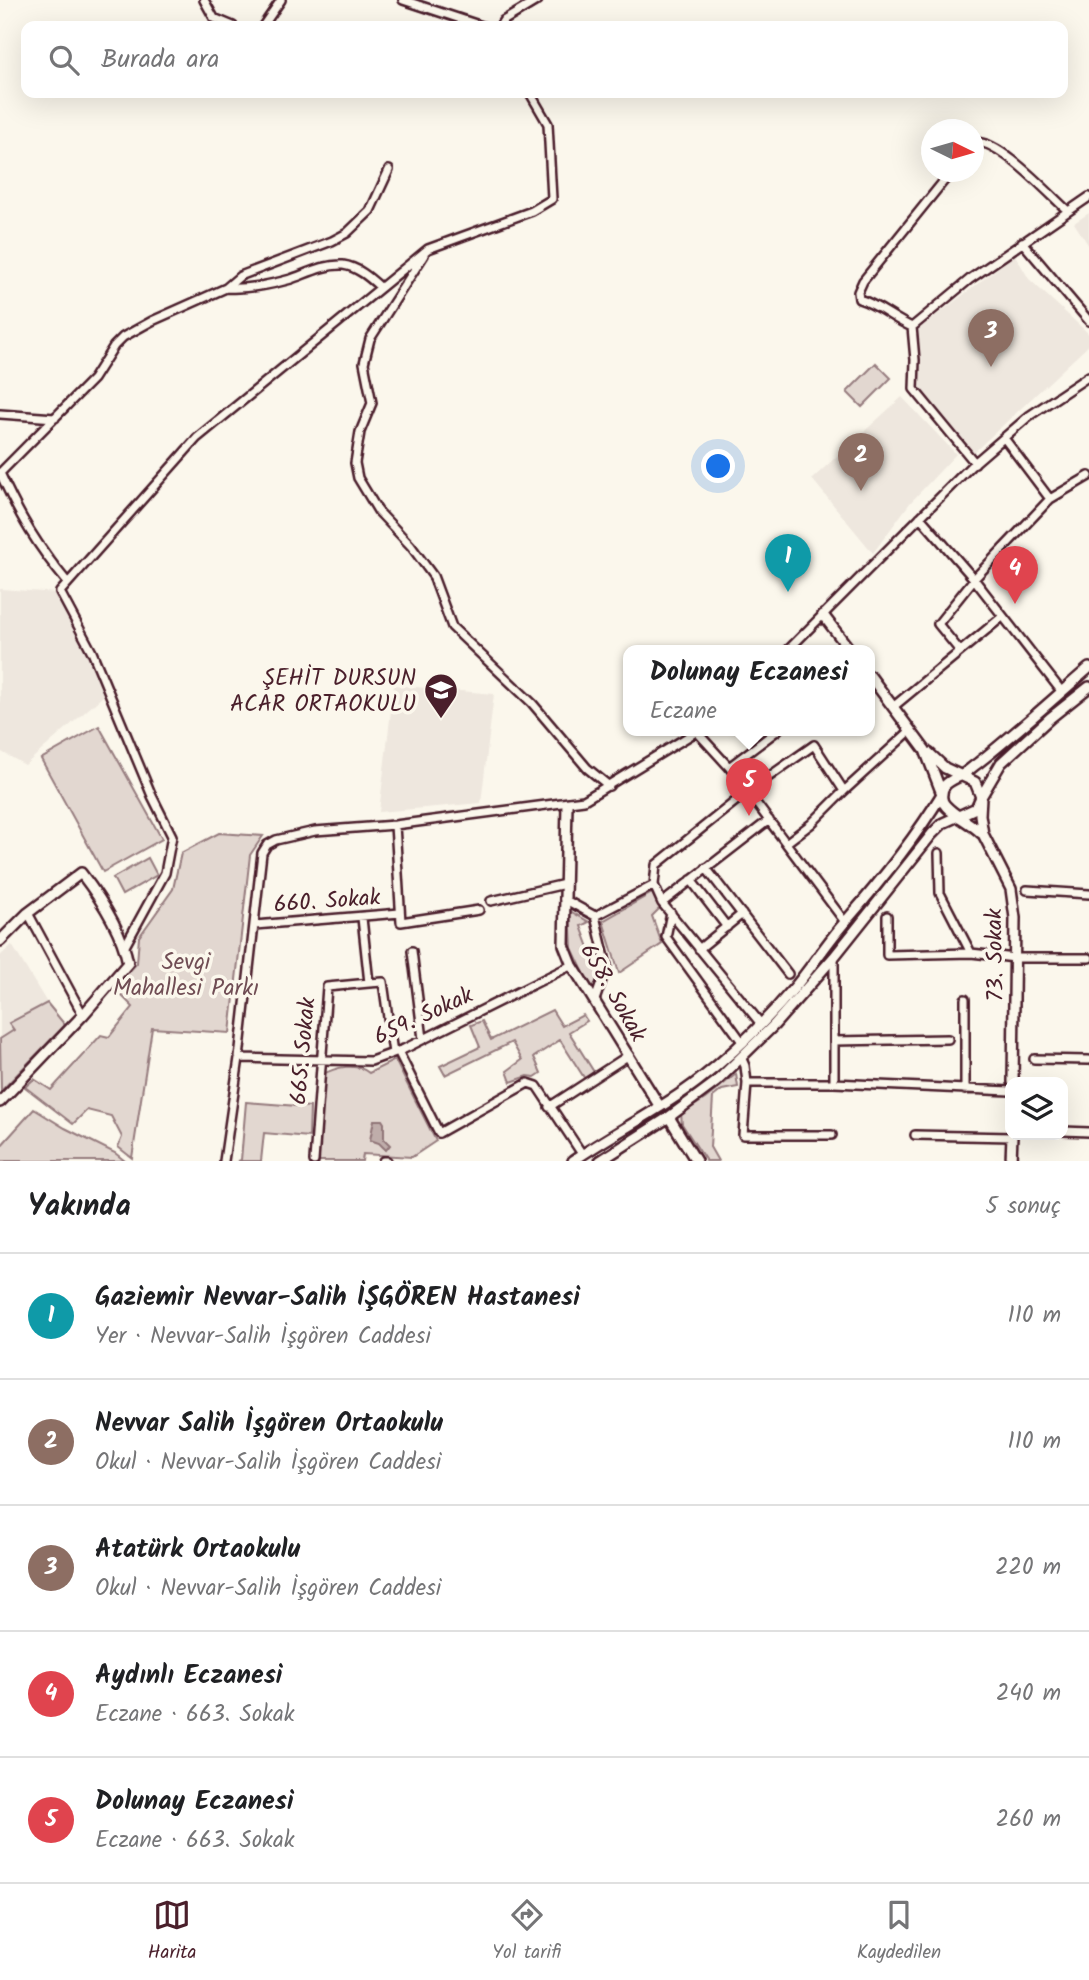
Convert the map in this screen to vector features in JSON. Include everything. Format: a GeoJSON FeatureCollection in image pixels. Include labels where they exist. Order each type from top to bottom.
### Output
{"type":"FeatureCollection","features":[{"type":"Feature","properties":{"kind":"street"},"geometry":{"type":"LineString","coordinates":[[204,0],[214,18],[221,21]]}},
{"type":"Feature","properties":{"kind":"street"},"geometry":{"type":"LineString","coordinates":[[266,21],[281,0]]}},
{"type":"Feature","properties":{"kind":"street"},"geometry":{"type":"LineString","coordinates":[[403,0],[467,21]]}},
{"type":"Feature","properties":{"kind":"street"},"geometry":{"type":"LineString","coordinates":[[503,21],[538,0]]}},
{"type":"Feature","properties":{"kind":"street"},"geometry":{"type":"LineString","coordinates":[[125,946],[165,873],[172,836],[152,796],[92,652],[60,592],[197,438],[380,287],[428,249],[532,211],[552,200],[548,124],[533,98]]}},
{"type":"Feature","properties":{"kind":"street"},"geometry":{"type":"LineString","coordinates":[[984,142],[1001,151],[1068,212]]}},
{"type":"Feature","properties":{"kind":"street"},"geometry":{"type":"LineString","coordinates":[[68,583],[42,553],[22,522],[0,473],[93,379],[123,337],[226,288],[240,276],[347,233],[370,211],[389,170]]}},
{"type":"Feature","properties":{"kind":"street"},"geometry":{"type":"LineString","coordinates":[[912,327],[898,322],[871,302],[859,299],[858,292],[863,281],[943,182]]}},
{"type":"Feature","properties":{"kind":"street"},"geometry":{"type":"LineString","coordinates":[[912,327],[970,279],[1089,197]]}},
{"type":"Feature","properties":{"kind":"street"},"geometry":{"type":"LineString","coordinates":[[1022,242],[1089,321]]}},
{"type":"Feature","properties":{"kind":"street"},"geometry":{"type":"LineString","coordinates":[[428,249],[370,338],[364,363],[372,403],[360,432],[355,463],[358,478],[377,511],[411,546],[433,576],[452,627],[532,703],[587,768],[609,786]]}},
{"type":"Feature","properties":{"kind":"street"},"geometry":{"type":"LineString","coordinates":[[226,288],[250,289],[290,279],[328,265],[346,265],[380,287]]}},
{"type":"Feature","properties":{"kind":"street"},"geometry":{"type":"LineString","coordinates":[[912,327],[914,389],[975,463]]}},
{"type":"Feature","properties":{"kind":"street"},"geometry":{"type":"LineString","coordinates":[[793,645],[975,463],[1029,416],[1089,376]]}},
{"type":"Feature","properties":{"kind":"street"},"geometry":{"type":"LineString","coordinates":[[0,414],[55,418]]}},
{"type":"Feature","properties":{"kind":"street"},"geometry":{"type":"LineString","coordinates":[[1004,438],[1050,499]]}},
{"type":"Feature","properties":{"kind":"street"},"geometry":{"type":"LineString","coordinates":[[960,651],[938,624],[974,579],[1050,499],[1089,476]]}},
{"type":"Feature","properties":{"kind":"street"},"geometry":{"type":"LineString","coordinates":[[920,517],[974,579],[1062,692]]}},
{"type":"Feature","properties":{"kind":"street"},"geometry":{"type":"LineString","coordinates":[[823,615],[846,645]]}},
{"type":"Feature","properties":{"kind":"street"},"geometry":{"type":"LineString","coordinates":[[893,707],[1002,617]]}},
{"type":"Feature","properties":{"kind":"street"},"geometry":{"type":"LineString","coordinates":[[573,1161],[698,1081],[743,1043],[795,987],[845,922],[864,902],[916,835],[950,780],[960,776],[1001,745],[1089,668]]}},
{"type":"Feature","properties":{"kind":"street"},"geometry":{"type":"LineString","coordinates":[[875,683],[925,750],[945,768],[975,782],[981,797],[982,834]]}},
{"type":"Feature","properties":{"kind":"street"},"geometry":{"type":"LineString","coordinates":[[600,1161],[669,1117],[716,1082],[774,1025],[834,957],[932,834],[943,823],[972,812],[1001,763],[1089,687]]}},
{"type":"Feature","properties":{"kind":"street"},"geometry":{"type":"LineString","coordinates":[[786,843],[811,824],[911,730]]}},
{"type":"Feature","properties":{"kind":"street"},"geometry":{"type":"LineString","coordinates":[[224,1161],[239,1058],[262,853],[267,845],[288,835],[315,831],[395,825],[584,800],[690,736]]}},
{"type":"Feature","properties":{"kind":"street"},"geometry":{"type":"LineString","coordinates":[[702,736],[729,767],[845,922]]}},
{"type":"Feature","properties":{"kind":"street"},"geometry":{"type":"LineString","coordinates":[[729,767],[770,736]]}},
{"type":"Feature","properties":{"kind":"street"},"geometry":{"type":"LineString","coordinates":[[761,1024],[662,903],[654,885],[656,865],[747,792],[814,745],[844,791]]}},
{"type":"Feature","properties":{"kind":"street"},"geometry":{"type":"LineString","coordinates":[[925,750],[945,806],[972,823],[982,834]]}},
{"type":"Feature","properties":{"kind":"street","name":"658. Sokak"},"geometry":{"type":"LineString","coordinates":[[567,804],[564,945],[572,965],[660,1107]]}},
{"type":"Feature","properties":{"kind":"street"},"geometry":{"type":"LineString","coordinates":[[662,903],[769,820]]}},
{"type":"Feature","properties":{"kind":"street"},"geometry":{"type":"LineString","coordinates":[[395,825],[400,913]]}},
{"type":"Feature","properties":{"kind":"street","name":"73. Sokak"},"geometry":{"type":"LineString","coordinates":[[982,834],[1011,889],[1015,918],[1018,958],[1013,1077]]}},
{"type":"Feature","properties":{"kind":"street"},"geometry":{"type":"LineString","coordinates":[[939,853],[940,893],[971,953]]}},
{"type":"Feature","properties":{"kind":"street"},"geometry":{"type":"LineString","coordinates":[[706,868],[788,974]]}},
{"type":"Feature","properties":{"kind":"street"},"geometry":{"type":"LineString","coordinates":[[0,941],[28,914],[81,873],[96,892],[125,946],[128,963],[83,1015],[0,1102]]}},
{"type":"Feature","properties":{"kind":"street"},"geometry":{"type":"LineString","coordinates":[[691,880],[727,926]]}},
{"type":"Feature","properties":{"kind":"street"},"geometry":{"type":"LineString","coordinates":[[491,901],[565,884]]}},
{"type":"Feature","properties":{"kind":"street"},"geometry":{"type":"LineString","coordinates":[[595,916],[654,885]]}},
{"type":"Feature","properties":{"kind":"street"},"geometry":{"type":"LineString","coordinates":[[1027,890],[1089,894]]}},
{"type":"Feature","properties":{"kind":"street"},"geometry":{"type":"LineString","coordinates":[[564,899],[595,916],[607,965],[595,1000]]}},
{"type":"Feature","properties":{"kind":"street","name":"660. Sokak"},"geometry":{"type":"LineString","coordinates":[[255,925],[400,913],[401,922],[478,910]]}},
{"type":"Feature","properties":{"kind":"street"},"geometry":{"type":"LineString","coordinates":[[671,913],[666,937],[743,1043]]}},
{"type":"Feature","properties":{"kind":"street"},"geometry":{"type":"LineString","coordinates":[[28,914],[83,1015]]}},
{"type":"Feature","properties":{"kind":"street"},"geometry":{"type":"LineString","coordinates":[[699,949],[742,914]]}},
{"type":"Feature","properties":{"kind":"street"},"geometry":{"type":"LineString","coordinates":[[887,916],[887,955],[971,953],[1018,958],[1089,958]]}},
{"type":"Feature","properties":{"kind":"street"},"geometry":{"type":"LineString","coordinates":[[362,918],[369,983],[383,982],[396,1052],[439,1133],[528,1083],[537,1086],[582,1154]]}},
{"type":"Feature","properties":{"kind":"street"},"geometry":{"type":"LineString","coordinates":[[412,951],[423,1039]]}},
{"type":"Feature","properties":{"kind":"street"},"geometry":{"type":"LineString","coordinates":[[834,957],[834,1083]]}},
{"type":"Feature","properties":{"kind":"street","name":"659. Sokak"},"geometry":{"type":"LineString","coordinates":[[239,1058],[371,1061],[396,1052],[572,965]]}},
{"type":"Feature","properties":{"kind":"street","name":"665. Sokak"},"geometry":{"type":"LineString","coordinates":[[314,1161],[327,987],[369,983]]}},
{"type":"Feature","properties":{"kind":"street"},"geometry":{"type":"LineString","coordinates":[[965,999],[965,1090]]}},
{"type":"Feature","properties":{"kind":"street"},"geometry":{"type":"LineString","coordinates":[[834,1041],[948,1040]]}},
{"type":"Feature","properties":{"kind":"street"},"geometry":{"type":"LineString","coordinates":[[549,1107],[629,1055]]}},
{"type":"Feature","properties":{"kind":"street"},"geometry":{"type":"LineString","coordinates":[[741,1057],[747,1083],[743,1135],[832,1135]]}},
{"type":"Feature","properties":{"kind":"street"},"geometry":{"type":"LineString","coordinates":[[1034,1059],[1089,1060]]}},
{"type":"Feature","properties":{"kind":"street"},"geometry":{"type":"LineString","coordinates":[[747,1083],[834,1083],[1005,1091]]}},
{"type":"Feature","properties":{"kind":"street"},"geometry":{"type":"LineString","coordinates":[[669,1117],[695,1161]]}},
{"type":"Feature","properties":{"kind":"street"},"geometry":{"type":"LineString","coordinates":[[1068,1131],[1089,1132]]}},
{"type":"Feature","properties":{"kind":"street"},"geometry":{"type":"LineString","coordinates":[[915,1135],[1005,1136]]}},
{"type":"Feature","properties":{"kind":"street"},"geometry":{"type":"LineString","coordinates":[[1011,1161],[1012,1140]]}},
{"type":"Feature","properties":{"kind":"shaded area"},"geometry":{"type":"Polygon","coordinates":[[[1089,213],[1089,246],[1074,223],[1089,213]]]}},
{"type":"Feature","properties":{"kind":"shaded area"},"geometry":{"type":"Polygon","coordinates":[[[1015,255],[1029,279],[1089,334],[1089,345],[972,454],[918,390],[916,331],[1015,255]]]}},
{"type":"Feature","properties":{"kind":"shaded area"},"geometry":{"type":"Polygon","coordinates":[[[902,397],[956,454],[910,503],[873,553],[812,479],[902,397]]]}},
{"type":"Feature","properties":{"kind":"shaded area"},"geometry":{"type":"Polygon","coordinates":[[[0,589],[58,593],[111,689],[25,765],[0,751],[0,589]]]}},
{"type":"Feature","properties":{"kind":"shaded area"},"geometry":{"type":"Polygon","coordinates":[[[394,685],[494,694],[481,803],[379,812],[394,685]]]}},
{"type":"Feature","properties":{"kind":"shaded area"},"geometry":{"type":"Polygon","coordinates":[[[12,945],[47,1003],[10,1022],[14,1030],[0,1039],[0,956],[12,945]]]}},
{"type":"Feature","properties":{"kind":"shaded area"},"geometry":{"type":"Polygon","coordinates":[[[374,1120],[382,1120],[384,1123],[384,1139],[390,1145],[386,1150],[379,1143],[370,1140],[374,1120]]]}},
{"type":"Feature","properties":{"kind":"green space"},"geometry":{"type":"Polygon","coordinates":[[[876,363],[891,378],[862,407],[847,392],[876,363]]]}},
{"type":"Feature","properties":{"kind":"green space"},"geometry":{"type":"Polygon","coordinates":[[[99,726],[162,839],[103,872],[41,759],[99,726]]]}},
{"type":"Feature","properties":{"kind":"green space","name":"Sevgi Mahallesi Parkı"},"geometry":{"type":"Polygon","coordinates":[[[219,833],[263,836],[250,855],[230,1033],[152,1028],[132,1158],[118,1147],[122,1137],[111,1116],[87,1110],[73,1124],[25,1087],[34,1079],[51,1090],[101,1035],[109,1037],[133,1007],[114,988],[137,963],[139,937],[173,889],[181,853],[219,833]]]}},
{"type":"Feature","properties":{"kind":"green space"},"geometry":{"type":"Polygon","coordinates":[[[148,858],[157,875],[122,895],[113,878],[148,858]]]}},
{"type":"Feature","properties":{"kind":"green space"},"geometry":{"type":"Polygon","coordinates":[[[652,893],[660,908],[652,916],[662,944],[619,973],[603,921],[652,893]]]}},
{"type":"Feature","properties":{"kind":"green space"},"geometry":{"type":"Polygon","coordinates":[[[570,911],[589,922],[581,926],[596,966],[601,964],[600,978],[591,988],[572,948],[570,911]]]}},
{"type":"Feature","properties":{"kind":"green space"},"geometry":{"type":"Polygon","coordinates":[[[47,1003],[65,1025],[1,1091],[0,1039],[14,1030],[9,1023],[47,1003]]]}},
{"type":"Feature","properties":{"kind":"green space"},"geometry":{"type":"Polygon","coordinates":[[[552,1010],[562,1026],[583,1015],[587,1021],[569,1032],[594,1072],[585,1079],[560,1040],[534,1057],[541,1073],[535,1077],[528,1076],[511,1082],[507,1071],[522,1060],[512,1042],[445,1075],[440,1066],[480,1047],[471,1025],[482,1021],[491,1040],[552,1010]]]}},
{"type":"Feature","properties":{"kind":"green space"},"geometry":{"type":"Polygon","coordinates":[[[395,1060],[436,1141],[412,1157],[363,1154],[362,1161],[317,1161],[322,1075],[346,1067],[369,1073],[395,1060]]]}},
{"type":"Feature","properties":{"kind":"green space"},"geometry":{"type":"Polygon","coordinates":[[[736,1074],[738,1087],[722,1090],[713,1097],[710,1147],[718,1161],[706,1161],[682,1124],[681,1114],[736,1074]]]}},
{"type":"Feature","properties":{"kind":"green space"},"geometry":{"type":"Polygon","coordinates":[[[246,1102],[310,1107],[309,1137],[264,1133],[261,1161],[238,1161],[241,1160],[246,1102]]]}},
{"type":"Feature","properties":{"kind":"green space"},"geometry":{"type":"Polygon","coordinates":[[[34,1109],[125,1161],[0,1161],[0,1147],[34,1109]]]}},
{"type":"Feature","properties":{"kind":"place","name":"Atatürk Ortaokulu"},"geometry":{"type":"Point","coordinates":[991,367]}},
{"type":"Feature","properties":{"kind":"place","name":"Nevvar Salih İşgören Ortaokulu"},"geometry":{"type":"Point","coordinates":[861,491]}},
{"type":"Feature","properties":{"kind":"place","name":"Gaziemir Nevvar-Salih İŞGÖREN Hastanesi"},"geometry":{"type":"Point","coordinates":[788,592]}},
{"type":"Feature","properties":{"kind":"place","name":"Aydınlı Eczanesi"},"geometry":{"type":"Point","coordinates":[1015,604]}},
{"type":"Feature","properties":{"kind":"place","name":"ŞEHİT DURSUN ACAR ORTAOKULU"},"geometry":{"type":"Point","coordinates":[441,720]}},
{"type":"Feature","properties":{"kind":"place","name":"Dolunay Eczanesi"},"geometry":{"type":"Point","coordinates":[749,816]}}]}
